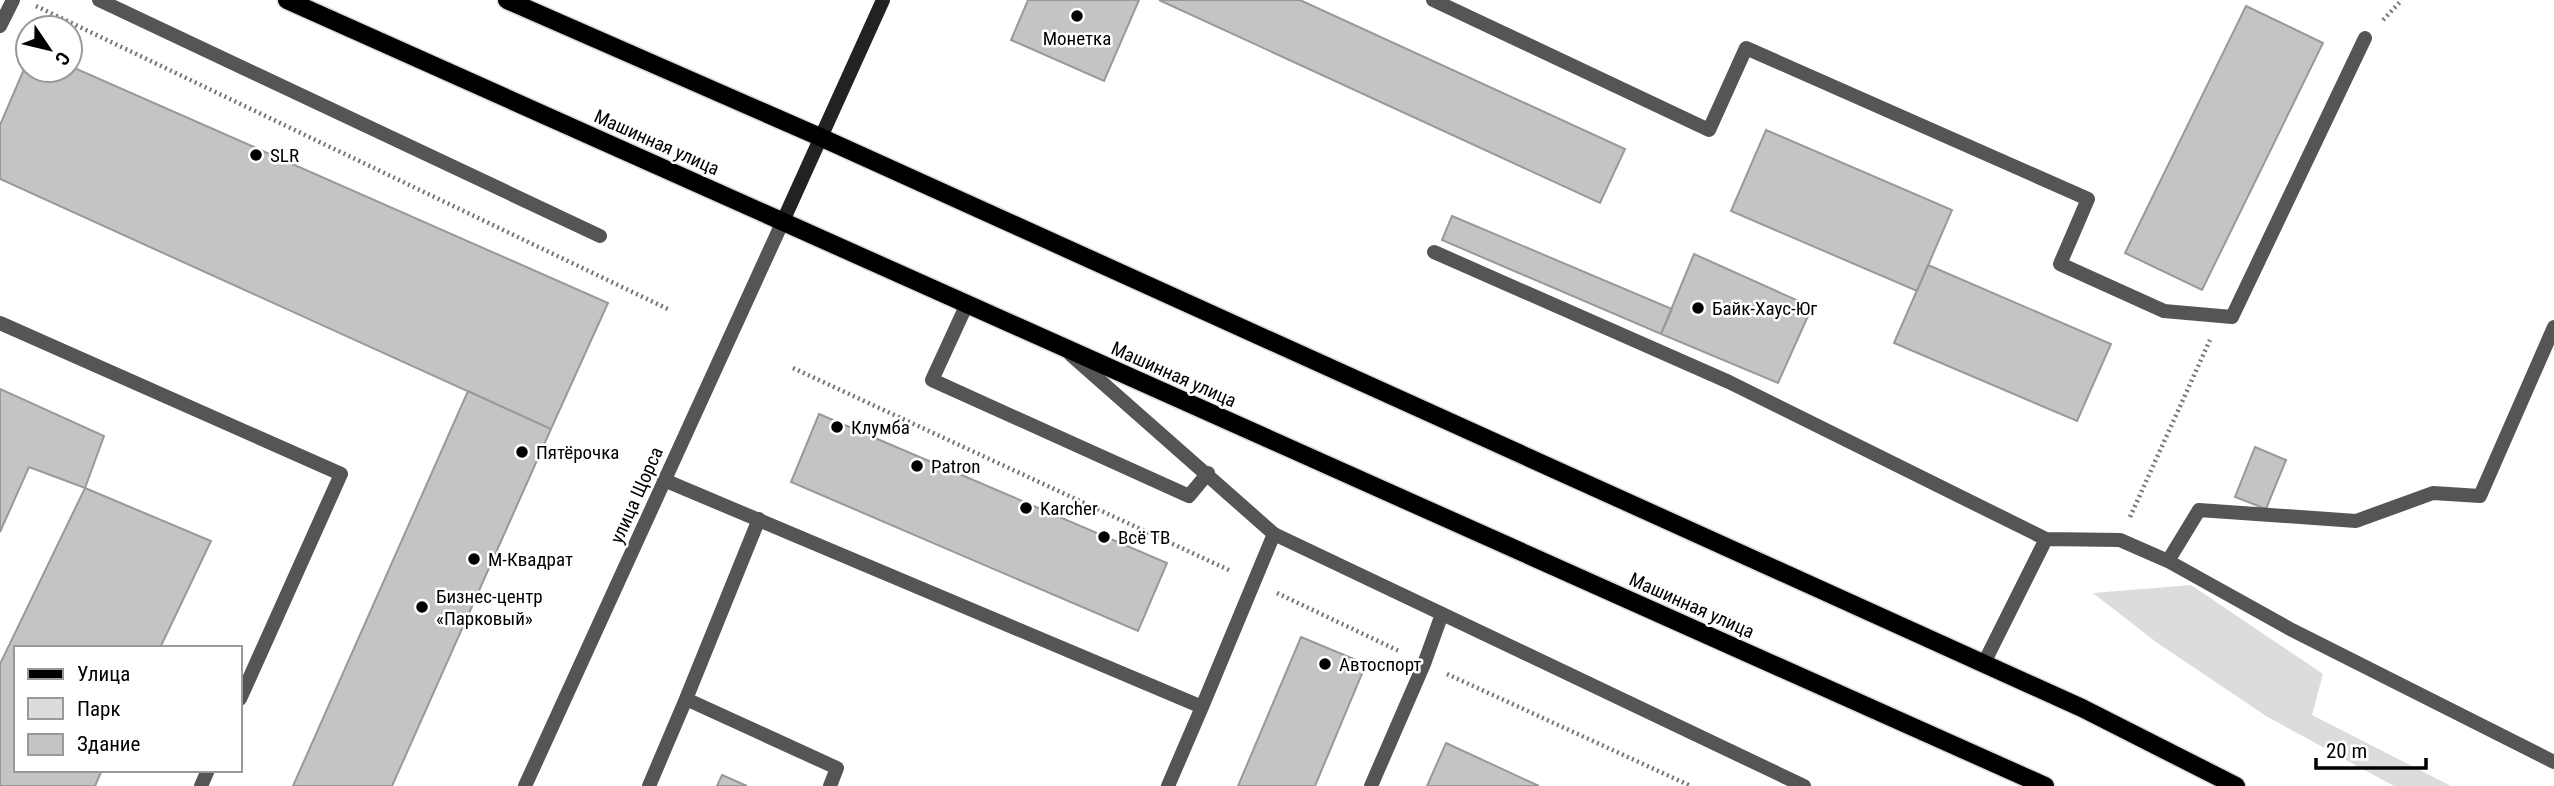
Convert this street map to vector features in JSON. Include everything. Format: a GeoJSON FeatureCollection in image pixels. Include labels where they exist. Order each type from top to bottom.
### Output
{"type":"FeatureCollection","features":[{"type":"Feature","properties":{"kind":"main road","name":"Машинная улица"},"geometry":{"type":"LineString","coordinates":[[287,0],[2045,786]]}},
{"type":"Feature","properties":{"kind":"main road"},"geometry":{"type":"LineString","coordinates":[[507,0],[820,137],[1984,663],[2082,708],[2236,786]]}},
{"type":"Feature","properties":{"kind":"main road"},"geometry":{"type":"LineString","coordinates":[[783,221],[883,0]]}},
{"type":"Feature","properties":{"kind":"street"},"geometry":{"type":"LineString","coordinates":[[0,26],[13,0]]}},
{"type":"Feature","properties":{"kind":"street"},"geometry":{"type":"LineString","coordinates":[[99,0],[600,236]]}},
{"type":"Feature","properties":{"kind":"street"},"geometry":{"type":"LineString","coordinates":[[1433,0],[1709,130],[1746,48],[2088,200],[2060,264],[2164,311],[2232,317],[2365,38]]}},
{"type":"Feature","properties":{"kind":"street","name":"улица Щорса"},"geometry":{"type":"LineString","coordinates":[[525,786],[783,221]]}},
{"type":"Feature","properties":{"kind":"street"},"geometry":{"type":"LineString","coordinates":[[1434,252],[1729,382],[2046,539],[2120,540],[2168,561],[2292,630],[2554,762]]}},
{"type":"Feature","properties":{"kind":"street"},"geometry":{"type":"LineString","coordinates":[[967,304],[932,380],[1189,495],[1208,473]]}},
{"type":"Feature","properties":{"kind":"street"},"geometry":{"type":"LineString","coordinates":[[0,323],[341,474],[242,695]]}},
{"type":"Feature","properties":{"kind":"street"},"geometry":{"type":"LineString","coordinates":[[2168,561],[2199,510],[2356,521],[2433,494],[2480,496],[2554,327]]}},
{"type":"Feature","properties":{"kind":"street"},"geometry":{"type":"LineString","coordinates":[[1062,347],[1274,534],[1804,786]]}},
{"type":"Feature","properties":{"kind":"street"},"geometry":{"type":"LineString","coordinates":[[664,480],[1202,707]]}},
{"type":"Feature","properties":{"kind":"street"},"geometry":{"type":"LineString","coordinates":[[649,786],[759,519]]}},
{"type":"Feature","properties":{"kind":"street"},"geometry":{"type":"LineString","coordinates":[[1168,786],[1274,534]]}},
{"type":"Feature","properties":{"kind":"street"},"geometry":{"type":"LineString","coordinates":[[1984,663],[2046,539]]}},
{"type":"Feature","properties":{"kind":"street"},"geometry":{"type":"LineString","coordinates":[[1371,786],[1424,664],[1442,614]]}},
{"type":"Feature","properties":{"kind":"street"},"geometry":{"type":"LineString","coordinates":[[686,699],[837,768],[830,786]]}},
{"type":"Feature","properties":{"kind":"path"},"geometry":{"type":"LineString","coordinates":[[35,6],[670,310]]}},
{"type":"Feature","properties":{"kind":"path"},"geometry":{"type":"LineString","coordinates":[[2120,540],[2215,328],[2232,317]]}},
{"type":"Feature","properties":{"kind":"path"},"geometry":{"type":"LineString","coordinates":[[793,368],[1691,786]]}},
{"type":"Feature","properties":{"kind":"green space"},"geometry":{"type":"Polygon","coordinates":[[[2191,585],[2323,674],[2312,715],[2451,786],[2394,786],[2266,716],[2156,642],[2093,593],[2191,585]]]}},
{"type":"Feature","properties":{"kind":"building"},"geometry":{"type":"Polygon","coordinates":[[[1028,0],[1139,0],[1104,81],[1011,40],[1028,0]]]}},
{"type":"Feature","properties":{"kind":"building"},"geometry":{"type":"Polygon","coordinates":[[[1159,0],[1300,0],[1625,149],[1600,203],[1159,0]]]}},
{"type":"Feature","properties":{"kind":"building"},"geometry":{"type":"Polygon","coordinates":[[[2246,6],[2323,43],[2202,290],[2125,253],[2246,6]]]}},
{"type":"Feature","properties":{"kind":"building"},"geometry":{"type":"Polygon","coordinates":[[[84,72],[608,303],[551,429],[0,179],[0,125],[18,84],[84,84],[84,72]]]}},
{"type":"Feature","properties":{"kind":"building"},"geometry":{"type":"Polygon","coordinates":[[[1766,130],[1952,210],[1917,291],[1731,211],[1766,130]]]}},
{"type":"Feature","properties":{"kind":"building"},"geometry":{"type":"Polygon","coordinates":[[[1452,216],[1672,309],[1661,334],[1442,240],[1452,216]]]}},
{"type":"Feature","properties":{"kind":"building"},"geometry":{"type":"Polygon","coordinates":[[[1694,254],[1812,307],[1778,383],[1661,334],[1694,254]]]}},
{"type":"Feature","properties":{"kind":"building"},"geometry":{"type":"Polygon","coordinates":[[[1928,265],[2111,344],[2077,421],[1894,343],[1928,265]]]}},
{"type":"Feature","properties":{"kind":"building"},"geometry":{"type":"Polygon","coordinates":[[[0,389],[104,436],[85,488],[29,467],[0,532],[0,389]]]}},
{"type":"Feature","properties":{"kind":"building","name":"Бизнес-центр «Парковый»"},"geometry":{"type":"Polygon","coordinates":[[[468,391],[551,429],[392,786],[293,786],[468,391]]]}},
{"type":"Feature","properties":{"kind":"building"},"geometry":{"type":"Polygon","coordinates":[[[819,414],[1167,563],[1138,631],[791,482],[819,414]]]}},
{"type":"Feature","properties":{"kind":"building"},"geometry":{"type":"Polygon","coordinates":[[[2255,447],[2286,460],[2266,509],[2235,497],[2255,447]]]}},
{"type":"Feature","properties":{"kind":"building"},"geometry":{"type":"Polygon","coordinates":[[[85,488],[211,541],[161,646],[14,646],[14,772],[101,772],[95,786],[0,786],[0,664],[85,488]]]}},
{"type":"Feature","properties":{"kind":"building"},"geometry":{"type":"Polygon","coordinates":[[[1301,637],[1366,664],[1315,786],[1238,786],[1301,637]]]}},
{"type":"Feature","properties":{"kind":"building"},"geometry":{"type":"Polygon","coordinates":[[[1446,743],[1539,786],[1427,786],[1446,743]]]}},
{"type":"Feature","properties":{"kind":"building"},"geometry":{"type":"Polygon","coordinates":[[[722,775],[747,786],[717,786],[722,775]]]}},
{"type":"Feature","properties":{"kind":"place","name":"Монетка"},"geometry":{"type":"Point","coordinates":[1077,16]}},
{"type":"Feature","properties":{"kind":"place","name":"SLR"},"geometry":{"type":"Point","coordinates":[256,155]}},
{"type":"Feature","properties":{"kind":"place","name":"Байк-Хаус-Юг"},"geometry":{"type":"Point","coordinates":[1698,308]}},
{"type":"Feature","properties":{"kind":"place","name":"Клумба"},"geometry":{"type":"Point","coordinates":[837,427]}},
{"type":"Feature","properties":{"kind":"place","name":"Пятёрочка"},"geometry":{"type":"Point","coordinates":[522,452]}},
{"type":"Feature","properties":{"kind":"place","name":"Patron"},"geometry":{"type":"Point","coordinates":[917,466]}},
{"type":"Feature","properties":{"kind":"place","name":"Karcher"},"geometry":{"type":"Point","coordinates":[1026,508]}},
{"type":"Feature","properties":{"kind":"place","name":"Всё ТВ"},"geometry":{"type":"Point","coordinates":[1104,537]}},
{"type":"Feature","properties":{"kind":"place","name":"М-Квадрат"},"geometry":{"type":"Point","coordinates":[474,559]}},
{"type":"Feature","properties":{"kind":"place","name":"Бизнес-центр «Парковый»"},"geometry":{"type":"Point","coordinates":[422,607]}},
{"type":"Feature","properties":{"kind":"place","name":"Автоспорт"},"geometry":{"type":"Point","coordinates":[1325,664]}}]}
